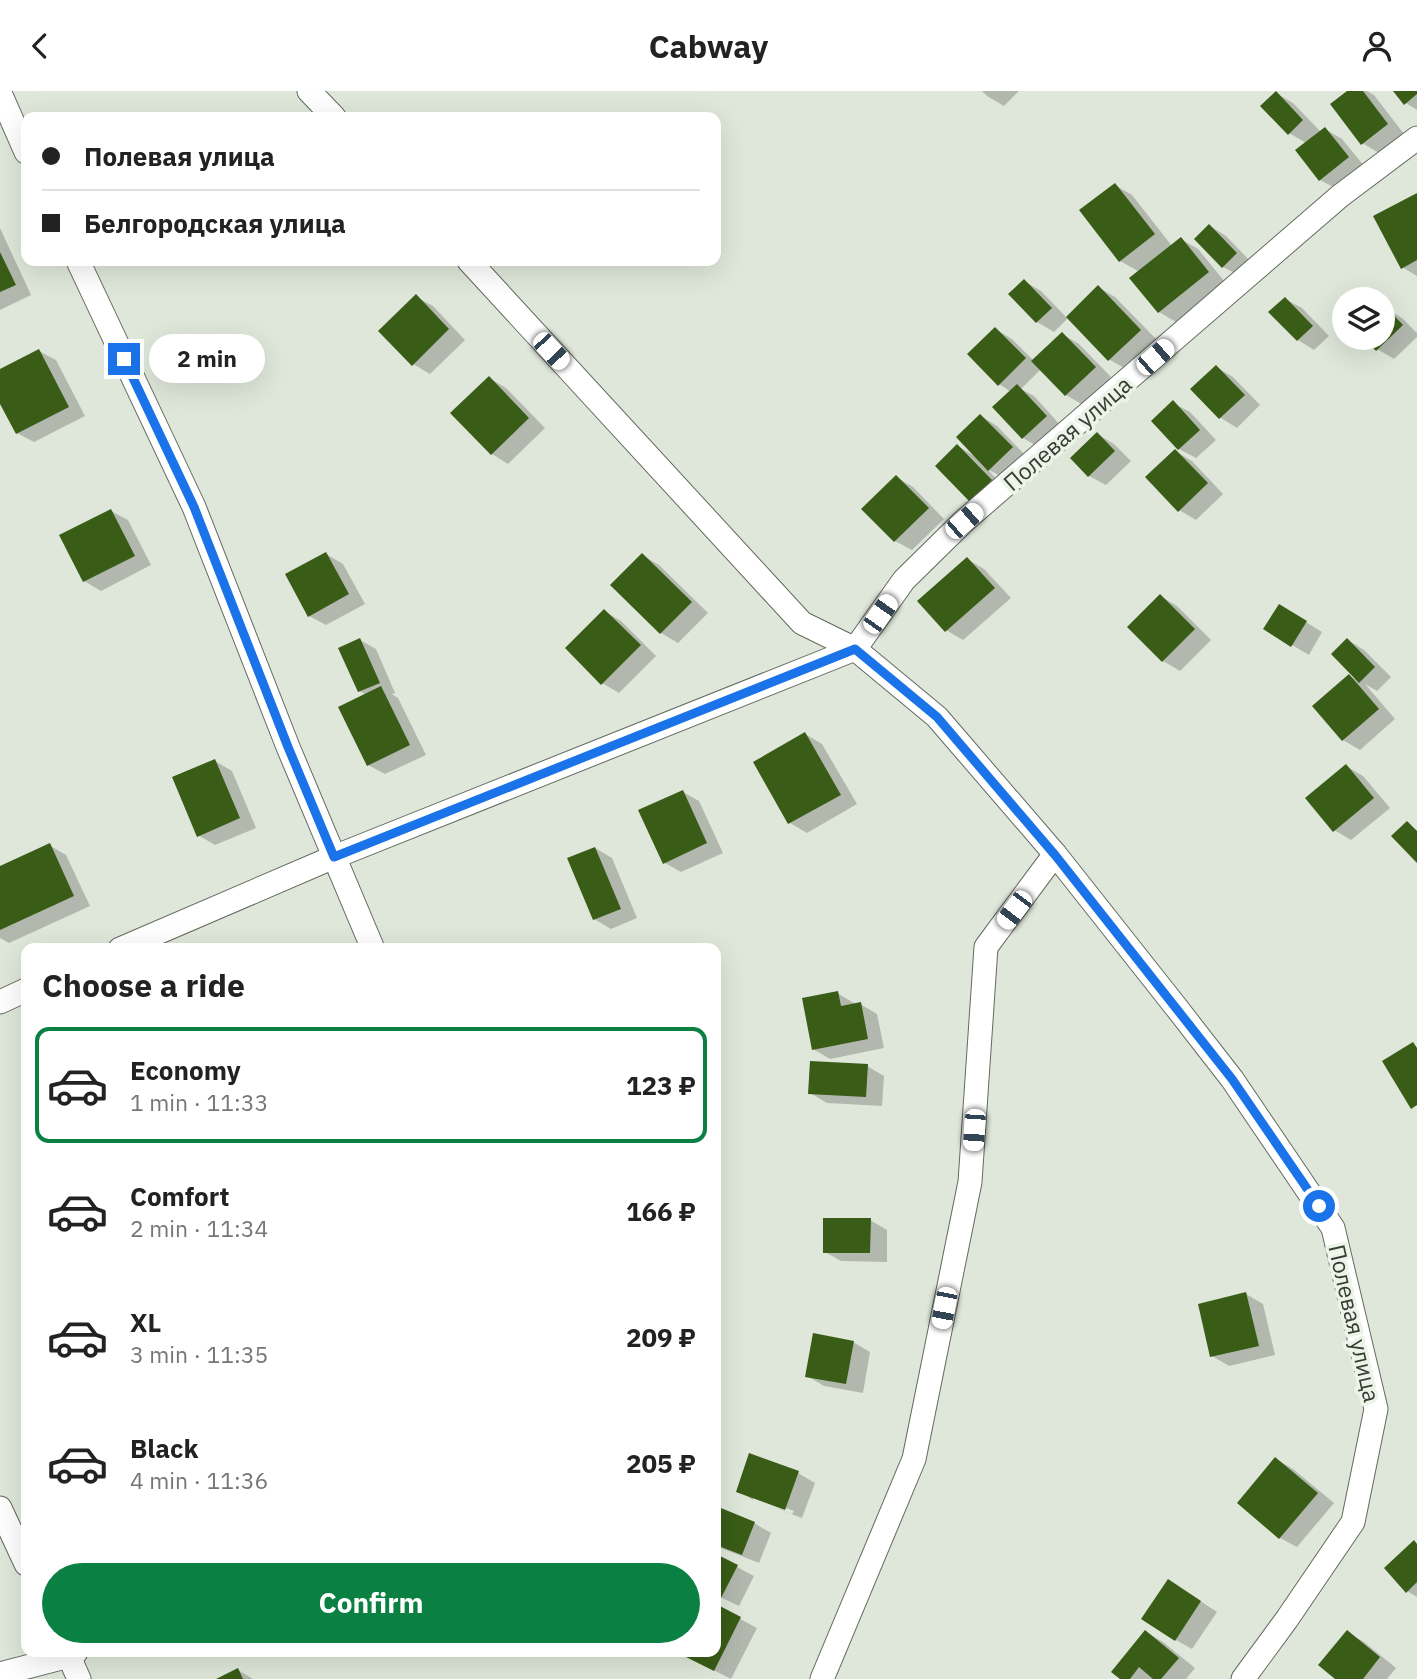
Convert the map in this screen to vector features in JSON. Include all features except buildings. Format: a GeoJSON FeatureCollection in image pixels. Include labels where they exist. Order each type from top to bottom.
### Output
{"type":"FeatureCollection","features":[{"type":"Feature","properties":{"kind":"street"},"geometry":{"type":"LineString","coordinates":[[309,91],[329,112]]}},
{"type":"Feature","properties":{"kind":"street"},"geometry":{"type":"LineString","coordinates":[[0,93],[21,141]]}},
{"type":"Feature","properties":{"kind":"street","name":"Полевая улица"},"geometry":{"type":"LineString","coordinates":[[1243,1679],[1353,1522],[1376,1409],[1333,1228],[1232,1079],[1055,855],[937,717],[855,649],[904,580],[964,521],[1340,195],[1417,138]]}},
{"type":"Feature","properties":{"kind":"street"},"geometry":{"type":"LineString","coordinates":[[80,266],[194,507],[288,747],[370,943]]}},
{"type":"Feature","properties":{"kind":"street"},"geometry":{"type":"LineString","coordinates":[[474,266],[802,623],[855,649]]}},
{"type":"Feature","properties":{"kind":"street"},"geometry":{"type":"LineString","coordinates":[[134,943],[334,857],[855,649]]}},
{"type":"Feature","properties":{"kind":"street"},"geometry":{"type":"LineString","coordinates":[[822,1679],[914,1459],[970,1182],[986,947],[1055,855]]}},
{"type":"Feature","properties":{"kind":"street"},"geometry":{"type":"LineString","coordinates":[[0,1002],[21,993]]}},
{"type":"Feature","properties":{"kind":"street"},"geometry":{"type":"LineString","coordinates":[[0,1508],[21,1554]]}},
{"type":"Feature","properties":{"kind":"street"},"geometry":{"type":"LineString","coordinates":[[0,1674],[57,1657]]}},
{"type":"Feature","properties":{"kind":"street"},"geometry":{"type":"LineString","coordinates":[[72,1657],[79,1679]]}},
{"type":"Feature","properties":{"kind":"route"},"geometry":{"type":"LineString","coordinates":[[124,359],[194,507],[334,857],[855,649],[937,717],[1055,855],[1232,1079],[1319,1206]]}}]}
